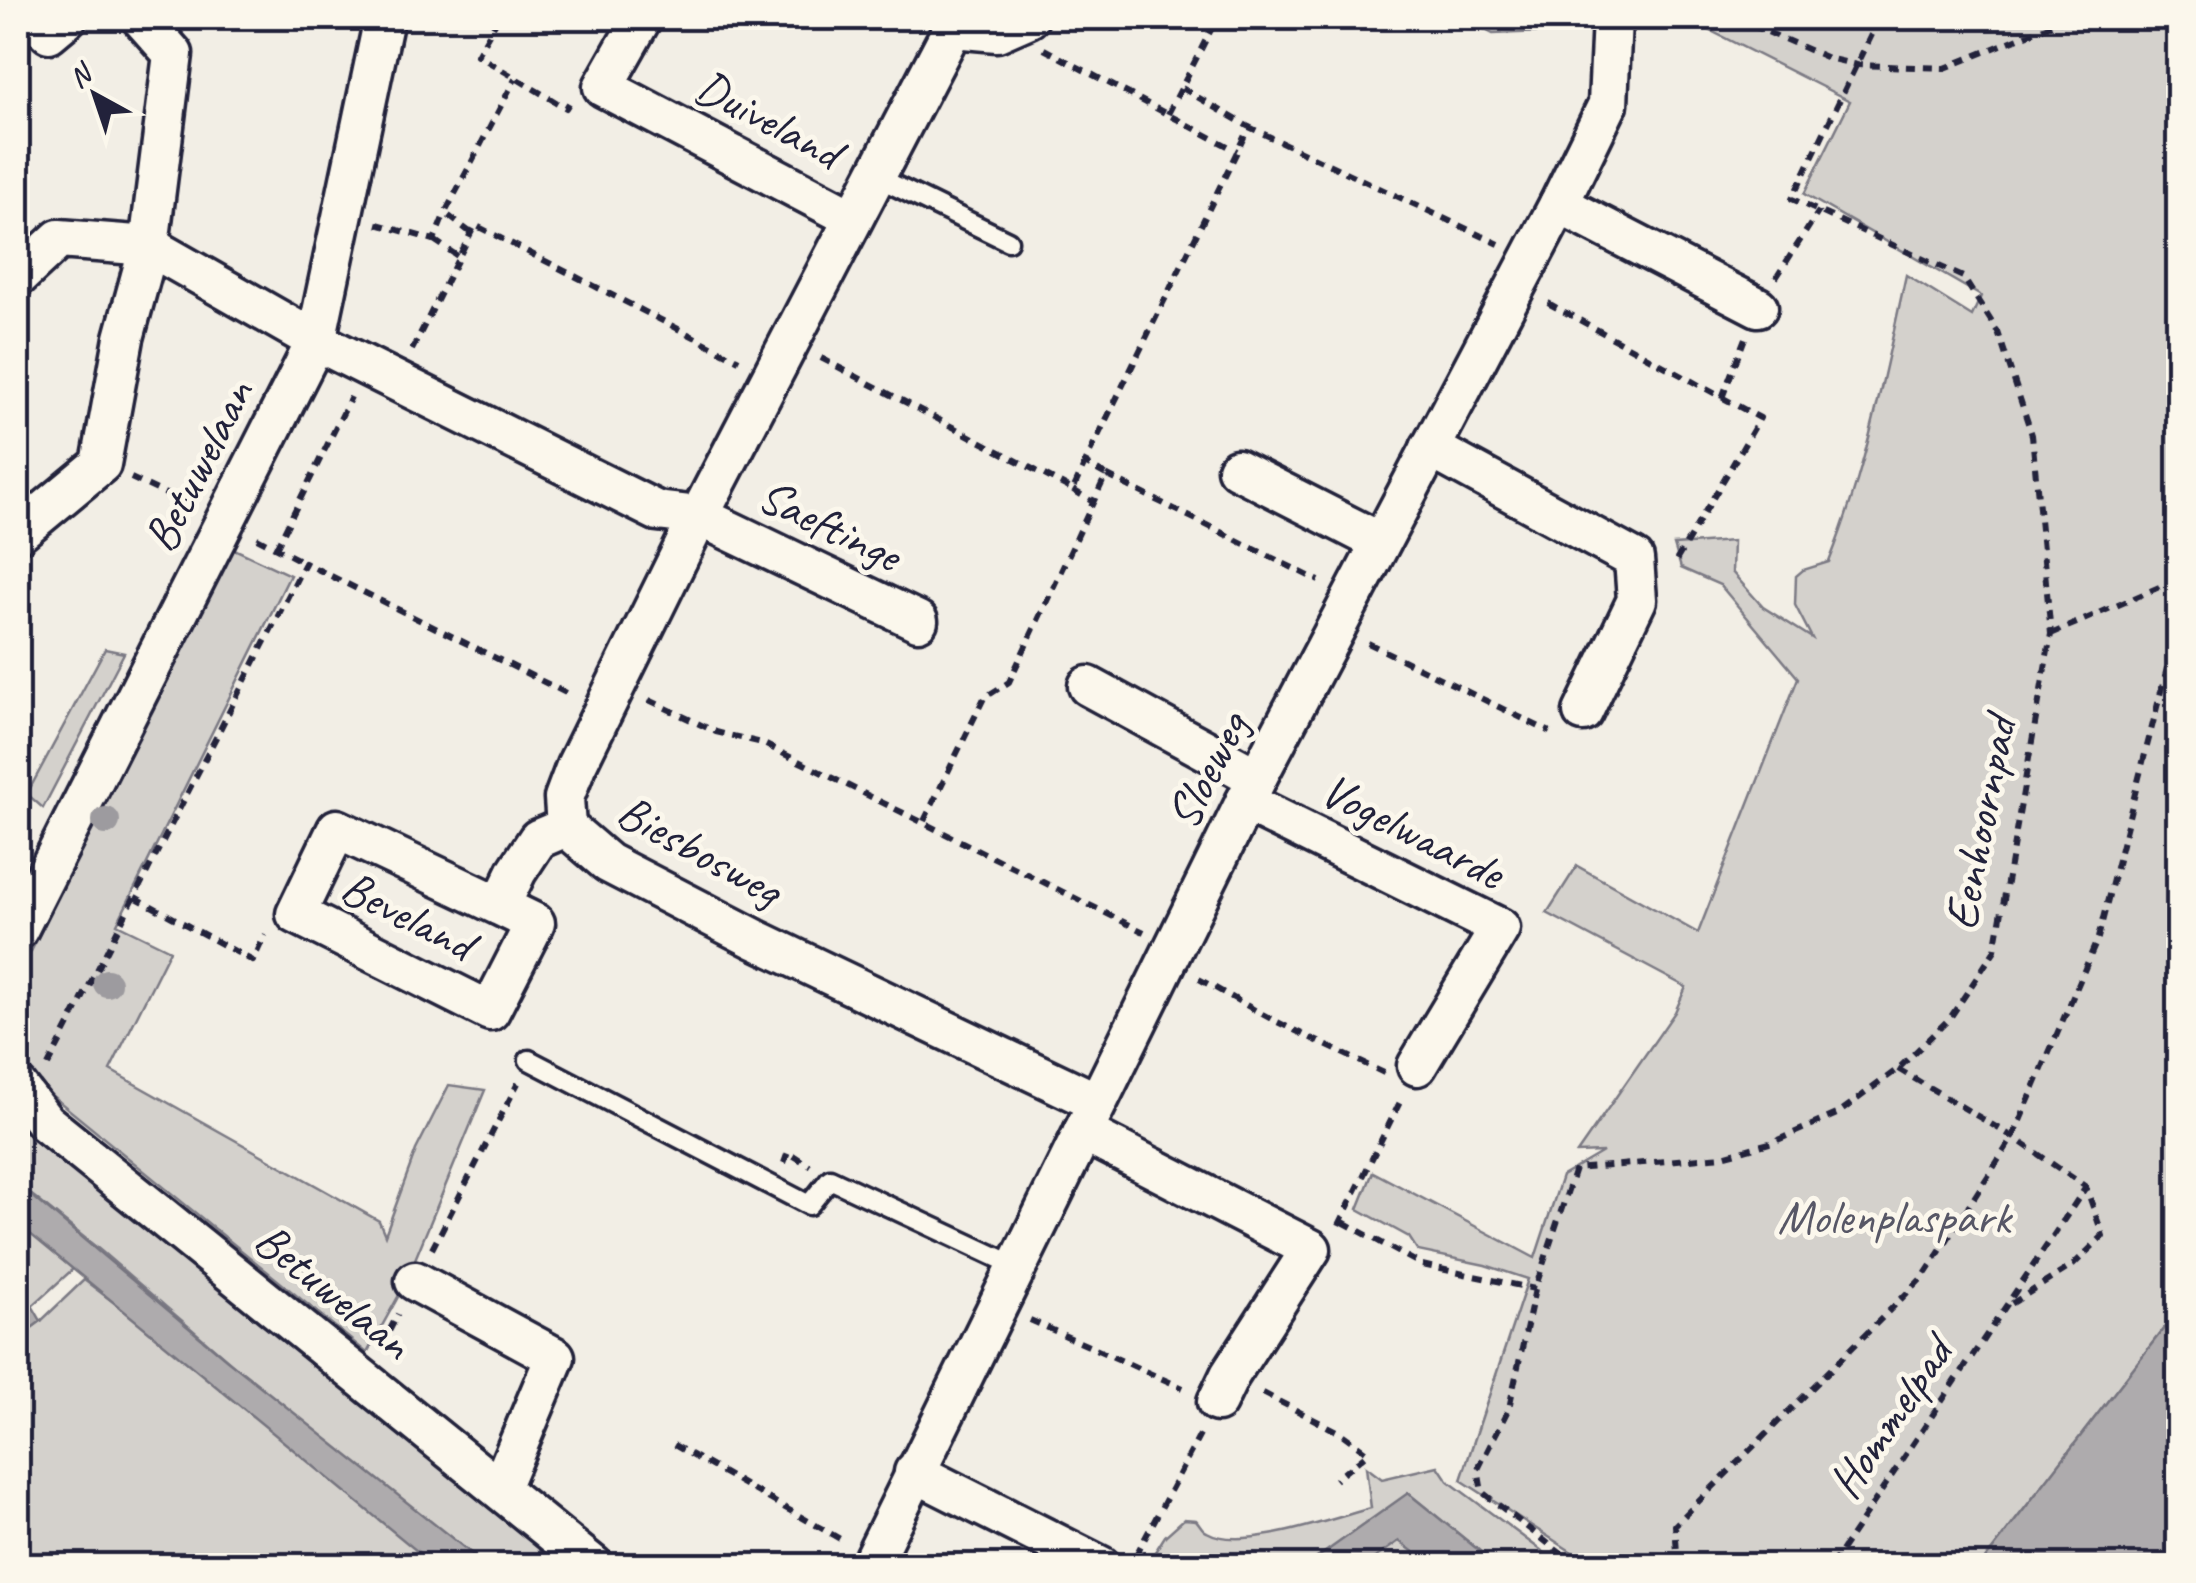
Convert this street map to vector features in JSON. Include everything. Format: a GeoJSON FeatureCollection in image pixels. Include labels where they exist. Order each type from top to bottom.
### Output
{"type":"FeatureCollection","features":[{"type":"Feature","properties":{"kind":"street"},"geometry":{"type":"LineString","coordinates":[[34,18],[49,33],[67,18]]}},
{"type":"Feature","properties":{"kind":"street"},"geometry":{"type":"LineString","coordinates":[[18,533],[101,464],[124,338],[149,246],[173,54],[140,18]]}},
{"type":"Feature","properties":{"kind":"street","name":"Betuwelaan"},"geometry":{"type":"LineString","coordinates":[[18,930],[316,340],[384,18]]}},
{"type":"Feature","properties":{"kind":"street","name":"Duiveland"},"geometry":{"type":"LineString","coordinates":[[642,18],[603,87],[853,218]]}},
{"type":"Feature","properties":{"kind":"street","name":"Sloeweg"},"geometry":{"type":"LineString","coordinates":[[872,1562],[1251,790],[1608,104],[1612,18]]}},
{"type":"Feature","properties":{"kind":"street"},"geometry":{"type":"LineString","coordinates":[[956,23],[997,32],[1017,23]]}},
{"type":"Feature","properties":{"kind":"street","name":"Biesbosweg"},"geometry":{"type":"LineString","coordinates":[[956,23],[700,516],[576,766],[564,798],[566,827],[608,864],[773,947],[1089,1117]]}},
{"type":"Feature","properties":{"kind":"street"},"geometry":{"type":"LineString","coordinates":[[1559,204],[1758,306]]}},
{"type":"Feature","properties":{"kind":"street"},"geometry":{"type":"LineString","coordinates":[[18,277],[59,239],[149,246],[316,340],[657,511],[700,516]]}},
{"type":"Feature","properties":{"kind":"street"},"geometry":{"type":"LineString","coordinates":[[1430,448],[1634,559],[1636,600],[1583,712]]}},
{"type":"Feature","properties":{"kind":"street"},"geometry":{"type":"LineString","coordinates":[[1237,468],[1380,542]]}},
{"type":"Feature","properties":{"kind":"street","name":"Saeftinge"},"geometry":{"type":"LineString","coordinates":[[700,516],[918,621]]}},
{"type":"Feature","properties":{"kind":"street"},"geometry":{"type":"LineString","coordinates":[[1088,686],[1251,790]]}},
{"type":"Feature","properties":{"kind":"street","name":"Vogelwaarde"},"geometry":{"type":"LineString","coordinates":[[1251,790],[1500,928],[1413,1075]]}},
{"type":"Feature","properties":{"kind":"street","name":"Beveland"},"geometry":{"type":"LineString","coordinates":[[500,906],[517,870],[538,840],[566,827]]}},
{"type":"Feature","properties":{"kind":"street","name":"Beveland"},"geometry":{"type":"LineString","coordinates":[[337,828],[500,906],[534,923],[490,1011],[296,914],[337,828]]}},
{"type":"Feature","properties":{"kind":"street","name":"Betuwelaan"},"geometry":{"type":"LineString","coordinates":[[24,1094],[45,1122],[594,1566]]}},
{"type":"Feature","properties":{"kind":"street"},"geometry":{"type":"LineString","coordinates":[[1089,1117],[1311,1249],[1225,1386]]}},
{"type":"Feature","properties":{"kind":"street"},"geometry":{"type":"LineString","coordinates":[[415,1281],[554,1357],[500,1488]]}},
{"type":"Feature","properties":{"kind":"street"},"geometry":{"type":"LineString","coordinates":[[914,1472],[1118,1562]]}},
{"type":"Feature","properties":{"kind":"lane"},"geometry":{"type":"LineString","coordinates":[[877,177],[1008,241]]}},
{"type":"Feature","properties":{"kind":"lane"},"geometry":{"type":"LineString","coordinates":[[529,1060],[809,1205],[830,1179],[1016,1266]]}},
{"type":"Feature","properties":{"kind":"path"},"geometry":{"type":"LineString","coordinates":[[498,18],[477,55],[566,108],[573,94]]}},
{"type":"Feature","properties":{"kind":"path"},"geometry":{"type":"LineString","coordinates":[[1168,114],[1218,18]]}},
{"type":"Feature","properties":{"kind":"path"},"geometry":{"type":"LineString","coordinates":[[1735,18],[1828,58],[1857,66],[1946,68],[2068,18]]}},
{"type":"Feature","properties":{"kind":"path"},"geometry":{"type":"LineString","coordinates":[[1722,398],[1758,306],[1819,211],[1792,199],[1879,18]]}},
{"type":"Feature","properties":{"kind":"path"},"geometry":{"type":"LineString","coordinates":[[1017,23],[1237,151]]}},
{"type":"Feature","properties":{"kind":"path"},"geometry":{"type":"LineString","coordinates":[[434,240],[515,78]]}},
{"type":"Feature","properties":{"kind":"path"},"geometry":{"type":"LineString","coordinates":[[1182,88],[1249,128],[1523,273],[1760,418],[1666,579],[1635,578]]}},
{"type":"Feature","properties":{"kind":"path"},"geometry":{"type":"LineString","coordinates":[[1073,490],[1249,128]]}},
{"type":"Feature","properties":{"kind":"path","name":"Eenhoornpad"},"geometry":{"type":"LineString","coordinates":[[1577,1566],[1482,1492],[1478,1470],[1508,1408],[1535,1288],[1575,1168],[1724,1156],[1774,1142],[1837,1114],[1898,1069],[1950,1018],[1994,950],[2051,634],[2032,435],[1998,332],[1963,277],[1819,211]]}},
{"type":"Feature","properties":{"kind":"path"},"geometry":{"type":"LineString","coordinates":[[446,213],[471,233]]}},
{"type":"Feature","properties":{"kind":"path"},"geometry":{"type":"LineString","coordinates":[[342,214],[434,240],[459,257]]}},
{"type":"Feature","properties":{"kind":"path"},"geometry":{"type":"LineString","coordinates":[[276,548],[382,373],[459,257],[475,224],[772,377]]}},
{"type":"Feature","properties":{"kind":"path"},"geometry":{"type":"LineString","coordinates":[[790,342],[1094,502]]}},
{"type":"Feature","properties":{"kind":"path"},"geometry":{"type":"LineString","coordinates":[[1085,463],[1562,738],[1583,712]]}},
{"type":"Feature","properties":{"kind":"path"},"geometry":{"type":"LineString","coordinates":[[924,821],[984,698],[1010,682],[1106,475]]}},
{"type":"Feature","properties":{"kind":"path"},"geometry":{"type":"LineString","coordinates":[[24,1094],[135,897],[305,564],[610,698],[762,743],[924,821],[1170,955],[1273,1020],[1413,1075],[1343,1222],[1422,1265],[1535,1288]]}},
{"type":"Feature","properties":{"kind":"path"},"geometry":{"type":"LineString","coordinates":[[2051,634],[2178,578]]}},
{"type":"Feature","properties":{"kind":"path"},"geometry":{"type":"LineString","coordinates":[[1678,1566],[1675,1525],[1924,1276],[2013,1137],[2098,938],[2178,624]]}},
{"type":"Feature","properties":{"kind":"path"},"geometry":{"type":"LineString","coordinates":[[135,897],[254,961],[276,911],[296,914]]}},
{"type":"Feature","properties":{"kind":"path"},"geometry":{"type":"LineString","coordinates":[[365,1379],[529,1060]]}},
{"type":"Feature","properties":{"kind":"path"},"geometry":{"type":"LineString","coordinates":[[1898,1069],[2013,1137],[2086,1187]]}},
{"type":"Feature","properties":{"kind":"path","name":"Hommelpad"},"geometry":{"type":"LineString","coordinates":[[2006,1307],[2073,1265],[2103,1236],[2086,1187]]}},
{"type":"Feature","properties":{"kind":"path","name":"Hommelpad"},"geometry":{"type":"LineString","coordinates":[[1831,1566],[2086,1187]]}},
{"type":"Feature","properties":{"kind":"path"},"geometry":{"type":"LineString","coordinates":[[997,1304],[1127,1365],[1269,1398],[1342,1434],[1368,1454],[1335,1480]]}},
{"type":"Feature","properties":{"kind":"path"},"geometry":{"type":"LineString","coordinates":[[1118,1562],[1225,1386]]}},
{"type":"Feature","properties":{"kind":"path"},"geometry":{"type":"LineString","coordinates":[[674,1445],[872,1562]]}},
{"type":"Feature","properties":{"kind":"green space","name":"Molenplaspark"},"geometry":{"type":"Polygon","coordinates":[[[1461,18],[2178,18],[2178,1310],[1981,1565],[1592,1565],[1461,1480],[1528,1279],[1418,1251],[1409,1237],[1358,1209],[1373,1172],[1535,1258],[1562,1176],[1603,1152],[1577,1153],[1675,1012],[1686,987],[1547,913],[1577,866],[1698,933],[1798,678],[1720,585],[1681,568],[1674,545],[1733,541],[1732,572],[1763,607],[1812,638],[1795,605],[1796,576],[1829,562],[1842,527],[1873,420],[1906,275],[1972,316],[1981,296],[1804,194],[1850,101],[1701,26],[1493,34],[1461,18]]]}},
{"type":"Feature","properties":{"kind":"green space"},"geometry":{"type":"Polygon","coordinates":[[[230,547],[290,575],[117,924],[170,950],[110,1070],[379,1221],[385,1235],[416,1150],[449,1085],[485,1090],[404,1286],[367,1353],[18,1068],[18,978],[230,547]]]}},
{"type":"Feature","properties":{"kind":"green space"},"geometry":{"type":"Polygon","coordinates":[[[105,649],[124,653],[43,808],[27,794],[105,649]]]}},
{"type":"Feature","properties":{"kind":"green space"},"geometry":{"type":"Polygon","coordinates":[[[18,1111],[577,1565],[466,1565],[18,1184],[18,1111]]]}},
{"type":"Feature","properties":{"kind":"green space"},"geometry":{"type":"Polygon","coordinates":[[[18,1222],[73,1269],[18,1319],[18,1222]]]}},
{"type":"Feature","properties":{"kind":"green space"},"geometry":{"type":"Polygon","coordinates":[[[84,1280],[464,1565],[18,1565],[18,1338],[84,1280]]]}},
{"type":"Feature","properties":{"kind":"green space"},"geometry":{"type":"Polygon","coordinates":[[[1438,1466],[1448,1481],[1561,1565],[1497,1565],[1408,1493],[1453,1565],[1146,1566],[1165,1536],[1184,1519],[1196,1520],[1205,1531],[1222,1537],[1288,1531],[1371,1508],[1366,1467],[1382,1479],[1438,1466]]]}},
{"type":"Feature","properties":{"kind":"shaded area"},"geometry":{"type":"Polygon","coordinates":[[[18,1184],[226,1359],[486,1565],[434,1565],[18,1224],[18,1184]]]}},
{"type":"Feature","properties":{"kind":"shaded area"},"geometry":{"type":"Polygon","coordinates":[[[33,1307],[41,1321],[18,1338],[18,1319],[33,1307]]]}},
{"type":"Feature","properties":{"kind":"shaded area"},"geometry":{"type":"Polygon","coordinates":[[[2178,1310],[2178,1565],[1981,1565],[2178,1310]]]}},
{"type":"Feature","properties":{"kind":"shaded area"},"geometry":{"type":"Polygon","coordinates":[[[1408,1493],[1497,1565],[1431,1565],[1399,1541],[1365,1565],[1307,1565],[1408,1493]]]}}]}
